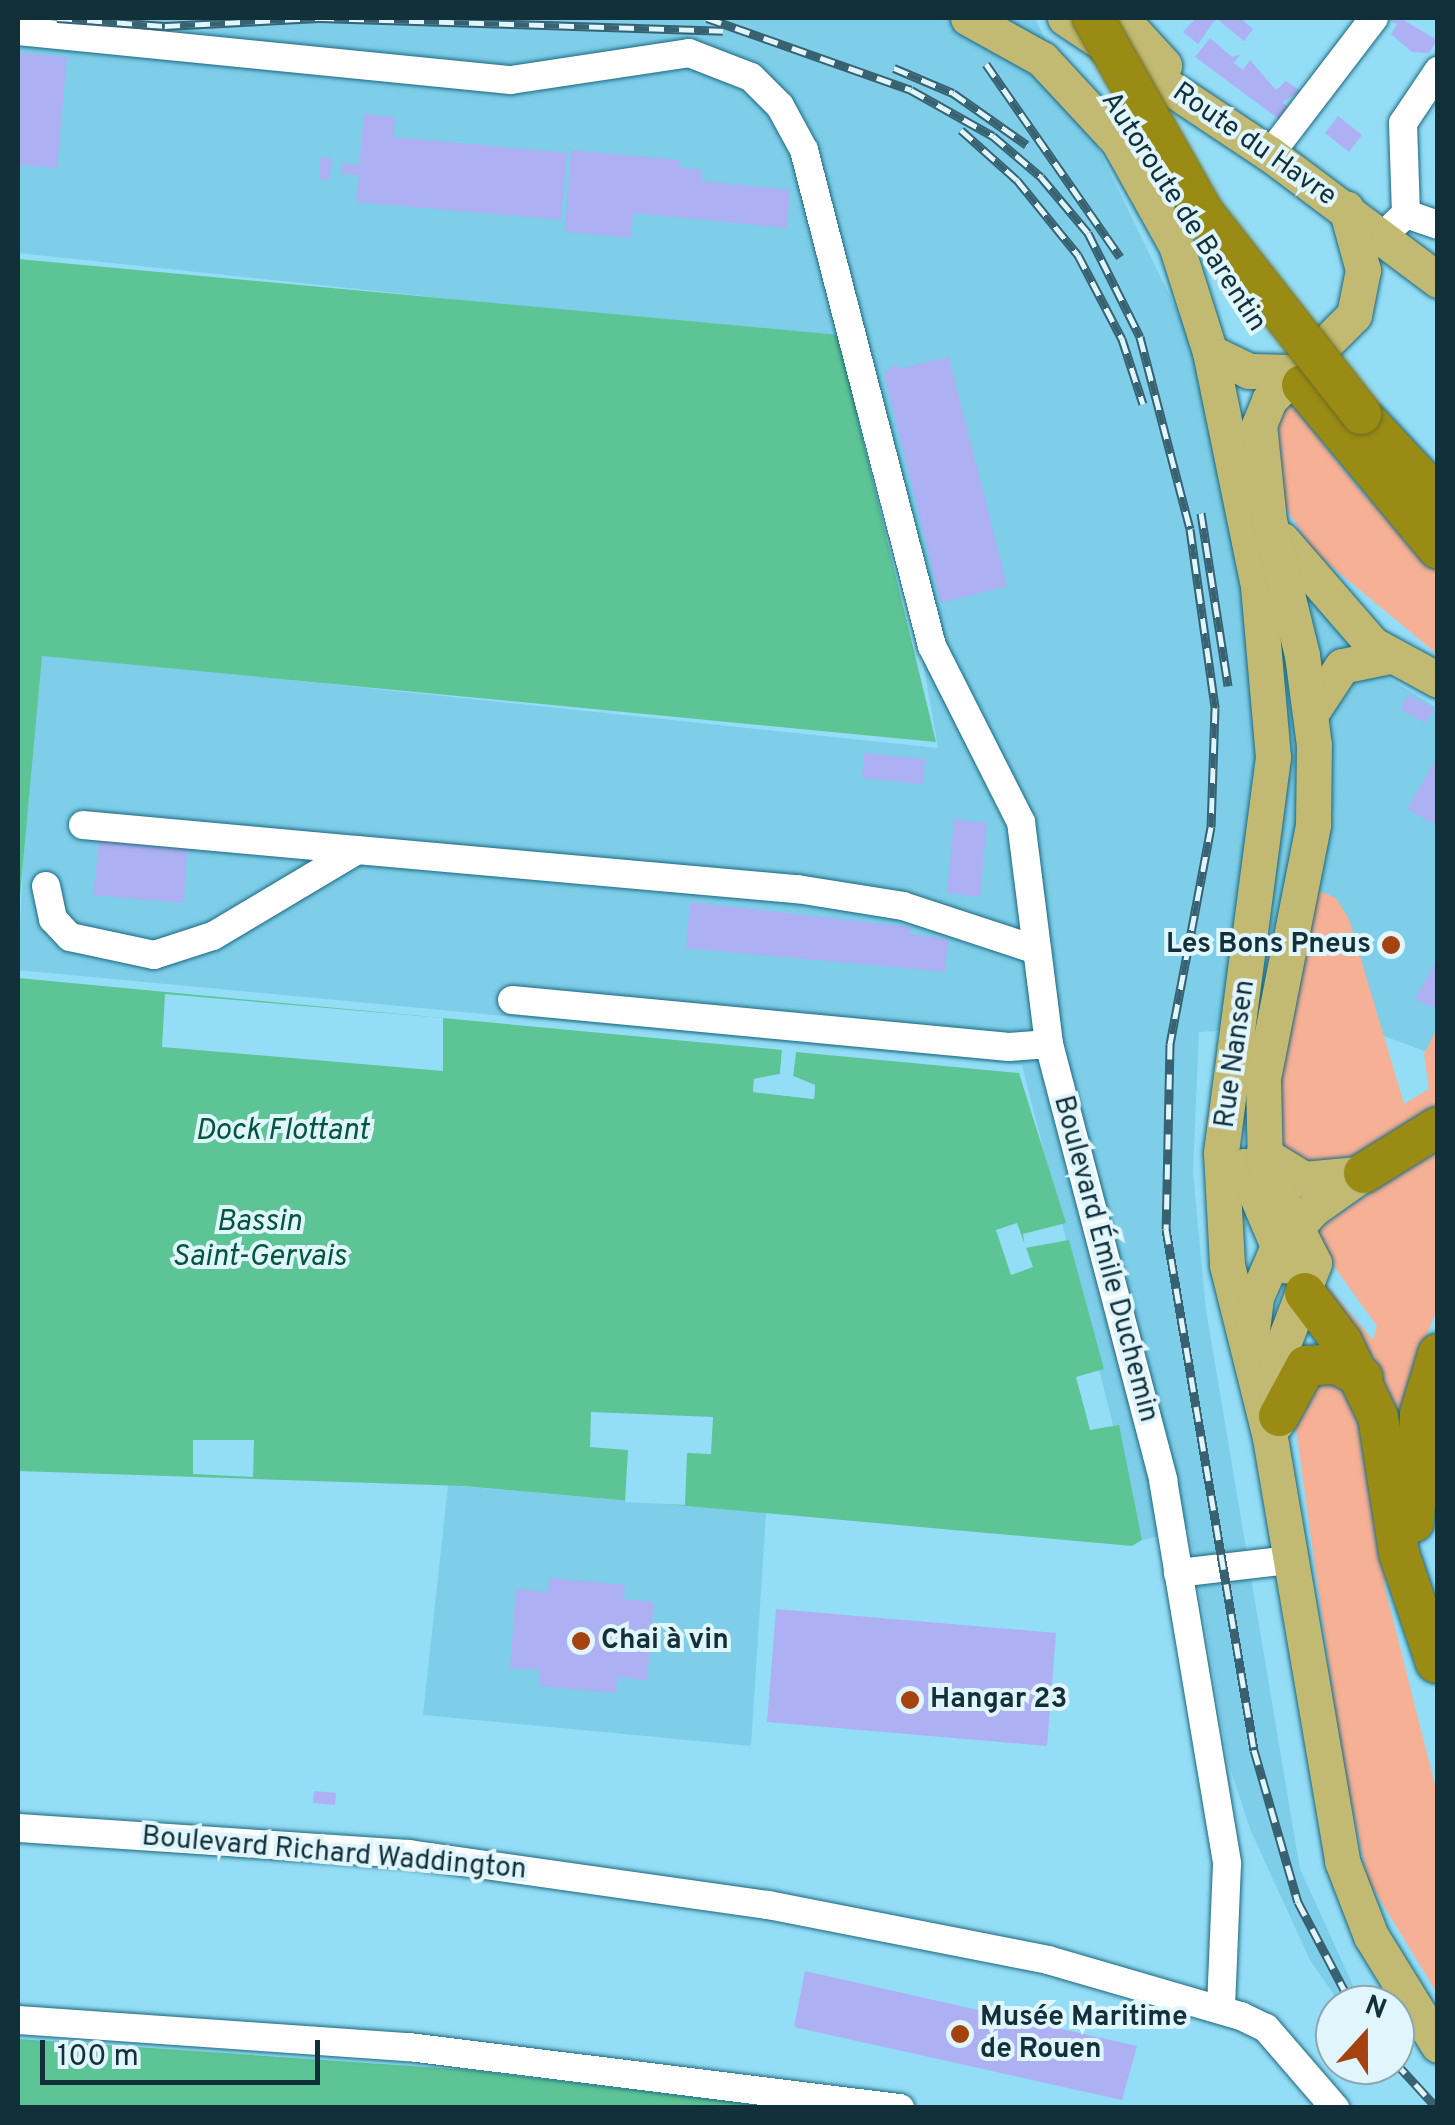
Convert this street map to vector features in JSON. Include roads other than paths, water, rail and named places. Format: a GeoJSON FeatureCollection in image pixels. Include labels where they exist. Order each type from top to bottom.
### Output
{"type":"FeatureCollection","features":[{"type":"Feature","properties":{"kind":"highway","name":"Autoroute de Barentin"},"geometry":{"type":"LineString","coordinates":[[1064,18],[1152,175],[1234,301],[1298,379],[1361,427]]}},
{"type":"Feature","properties":{"kind":"highway","name":"Autoroute de Barentin"},"geometry":{"type":"LineString","coordinates":[[1093,18],[1202,210],[1361,427]]}},
{"type":"Feature","properties":{"kind":"highway"},"geometry":{"type":"LineString","coordinates":[[1361,427],[1438,486]]}},
{"type":"Feature","properties":{"kind":"highway"},"geometry":{"type":"LineString","coordinates":[[1361,427],[1438,497]]}},
{"type":"Feature","properties":{"kind":"highway"},"geometry":{"type":"LineString","coordinates":[[1361,427],[1438,528]]}},
{"type":"Feature","properties":{"kind":"highway"},"geometry":{"type":"LineString","coordinates":[[1361,427],[1438,549]]}},
{"type":"Feature","properties":{"kind":"highway"},"geometry":{"type":"LineString","coordinates":[[1364,1174],[1438,1127]]}},
{"type":"Feature","properties":{"kind":"highway"},"geometry":{"type":"LineString","coordinates":[[1305,1293],[1363,1378],[1378,1417],[1398,1553],[1437,1666]]}},
{"type":"Feature","properties":{"kind":"highway"},"geometry":{"type":"LineString","coordinates":[[1437,1666],[1413,1470],[1438,1354]]}},
{"type":"Feature","properties":{"kind":"highway"},"geometry":{"type":"LineString","coordinates":[[1275,1427],[1306,1366],[1336,1364],[1363,1378]]}},
{"type":"Feature","properties":{"kind":"main road","name":"Rue Nansen"},"geometry":{"type":"LineString","coordinates":[[968,18],[1027,39],[1084,97],[1150,191],[1210,352],[1227,450],[1258,586],[1273,756],[1231,1117],[1221,1153],[1222,1220],[1251,1384],[1275,1427]]}},
{"type":"Feature","properties":{"kind":"main road"},"geometry":{"type":"LineString","coordinates":[[1027,39],[1064,18]]}},
{"type":"Feature","properties":{"kind":"main road","name":"Route du Havre"},"geometry":{"type":"LineString","coordinates":[[1064,18],[1206,110],[1346,208],[1394,224],[1438,280]]}},
{"type":"Feature","properties":{"kind":"main road"},"geometry":{"type":"LineString","coordinates":[[1121,18],[1206,110]]}},
{"type":"Feature","properties":{"kind":"main road","name":"Rue Nansen"},"geometry":{"type":"LineString","coordinates":[[1286,1237],[1263,1154],[1270,1020],[1313,826],[1311,713],[1269,521],[1259,425],[1340,332],[1362,289],[1346,208]]}},
{"type":"Feature","properties":{"kind":"main road"},"geometry":{"type":"LineString","coordinates":[[1210,352],[1249,372],[1298,379]]}},
{"type":"Feature","properties":{"kind":"main road"},"geometry":{"type":"LineString","coordinates":[[1227,450],[1311,582],[1389,656],[1438,680]]}},
{"type":"Feature","properties":{"kind":"main road"},"geometry":{"type":"LineString","coordinates":[[1311,713],[1342,666],[1389,656]]}},
{"type":"Feature","properties":{"kind":"main road"},"geometry":{"type":"LineString","coordinates":[[1231,1117],[1248,1188],[1286,1237],[1305,1293]]}},
{"type":"Feature","properties":{"kind":"main road"},"geometry":{"type":"LineString","coordinates":[[1263,1154],[1304,1178],[1364,1174]]}},
{"type":"Feature","properties":{"kind":"main road"},"geometry":{"type":"LineString","coordinates":[[1251,1384],[1251,1315],[1286,1237],[1364,1174]]}},
{"type":"Feature","properties":{"kind":"main road","name":"Rue Nansen"},"geometry":{"type":"LineString","coordinates":[[1305,1293],[1277,1360],[1275,1427],[1289,1560],[1351,1894],[1430,2016],[1438,2045]]}},
{"type":"Feature","properties":{"kind":"street"},"geometry":{"type":"LineString","coordinates":[[1270,154],[1374,18]]}},
{"type":"Feature","properties":{"kind":"street","name":"Boulevard Émile Duchemin"},"geometry":{"type":"LineString","coordinates":[[18,31],[510,80],[689,53],[751,77],[780,106],[804,150],[932,646],[1021,822],[1034,949],[1050,1044],[1162,1480],[1228,1864],[1221,2008]]}},
{"type":"Feature","properties":{"kind":"street"},"geometry":{"type":"LineString","coordinates":[[1438,72],[1403,123],[1394,224],[1438,224]]}},
{"type":"Feature","properties":{"kind":"street"},"geometry":{"type":"LineString","coordinates":[[83,825],[797,889],[903,906],[1034,949]]}},
{"type":"Feature","properties":{"kind":"street"},"geometry":{"type":"LineString","coordinates":[[46,886],[53,919],[70,937],[154,955],[213,936],[357,850]]}},
{"type":"Feature","properties":{"kind":"street"},"geometry":{"type":"LineString","coordinates":[[512,1000],[1009,1047],[1050,1044]]}},
{"type":"Feature","properties":{"kind":"street"},"geometry":{"type":"LineString","coordinates":[[1178,1572],[1289,1560]]}},
{"type":"Feature","properties":{"kind":"street","name":"Boulevard Richard Waddington"},"geometry":{"type":"LineString","coordinates":[[18,1828],[409,1854],[650,1886],[1048,1960],[1221,2008]]}},
{"type":"Feature","properties":{"kind":"street"},"geometry":{"type":"LineString","coordinates":[[1221,2008],[1266,2028],[1336,2108]]}},
{"type":"Feature","properties":{"kind":"street"},"geometry":{"type":"LineString","coordinates":[[18,2020],[610,2068],[900,2108]]}},
{"type":"Feature","properties":{"kind":"water"},"geometry":{"type":"Polygon","coordinates":[[[18,259],[850,336],[858,420],[936,742],[42,656],[18,917],[18,259]]]}},
{"type":"Feature","properties":{"kind":"water","name":"Bassin Saint-Gervais"},"geometry":{"type":"Polygon","coordinates":[[[18,978],[782,1050],[780,1074],[754,1079],[753,1092],[814,1099],[815,1085],[793,1076],[796,1052],[1019,1073],[1066,1223],[1023,1234],[1025,1248],[1069,1240],[1104,1369],[1076,1377],[1090,1430],[1119,1425],[1142,1540],[1132,1546],[463,1486],[18,1471],[18,978]]]}},
{"type":"Feature","properties":{"kind":"water"},"geometry":{"type":"Polygon","coordinates":[[[18,2039],[469,2070],[776,2107],[18,2107],[18,2039]]]}},
{"type":"Feature","properties":{"kind":"railway"},"geometry":{"type":"LineString","coordinates":[[57,18],[165,26],[319,18],[723,31]]}},
{"type":"Feature","properties":{"kind":"railway"},"geometry":{"type":"LineString","coordinates":[[707,18],[911,90],[993,136],[1041,177],[1088,233],[1140,337],[1190,529],[1215,708],[1211,827],[1170,1044],[1166,1229],[1254,1750],[1298,1902],[1342,1985]]}},
{"type":"Feature","properties":{"kind":"railway"},"geometry":{"type":"LineString","coordinates":[[986,64],[1120,257]]}},
{"type":"Feature","properties":{"kind":"railway"},"geometry":{"type":"LineString","coordinates":[[894,68],[953,93],[1027,145]]}},
{"type":"Feature","properties":{"kind":"railway"},"geometry":{"type":"LineString","coordinates":[[961,130],[1017,180],[1078,255],[1122,339],[1143,404]]}},
{"type":"Feature","properties":{"kind":"railway"},"geometry":{"type":"LineString","coordinates":[[1201,513],[1228,686]]}},
{"type":"Feature","properties":{"kind":"railway"},"geometry":{"type":"LineString","coordinates":[[1415,2084],[1437,2108]]}},
{"type":"Feature","properties":{"kind":"place","name":"Les Bons Pneus"},"geometry":{"type":"Point","coordinates":[1391,945]}},
{"type":"Feature","properties":{"kind":"place","name":"Chai à vin"},"geometry":{"type":"Point","coordinates":[581,1641]}},
{"type":"Feature","properties":{"kind":"place","name":"Hangar 23"},"geometry":{"type":"Point","coordinates":[910,1700]}},
{"type":"Feature","properties":{"kind":"place","name":"Musée Maritime de Rouen"},"geometry":{"type":"Point","coordinates":[960,2034]}},
{"type":"Feature","properties":{"kind":"water label","name":"Dock Flottant"},"geometry":{"type":"Point","coordinates":[282,1132]}}]}
